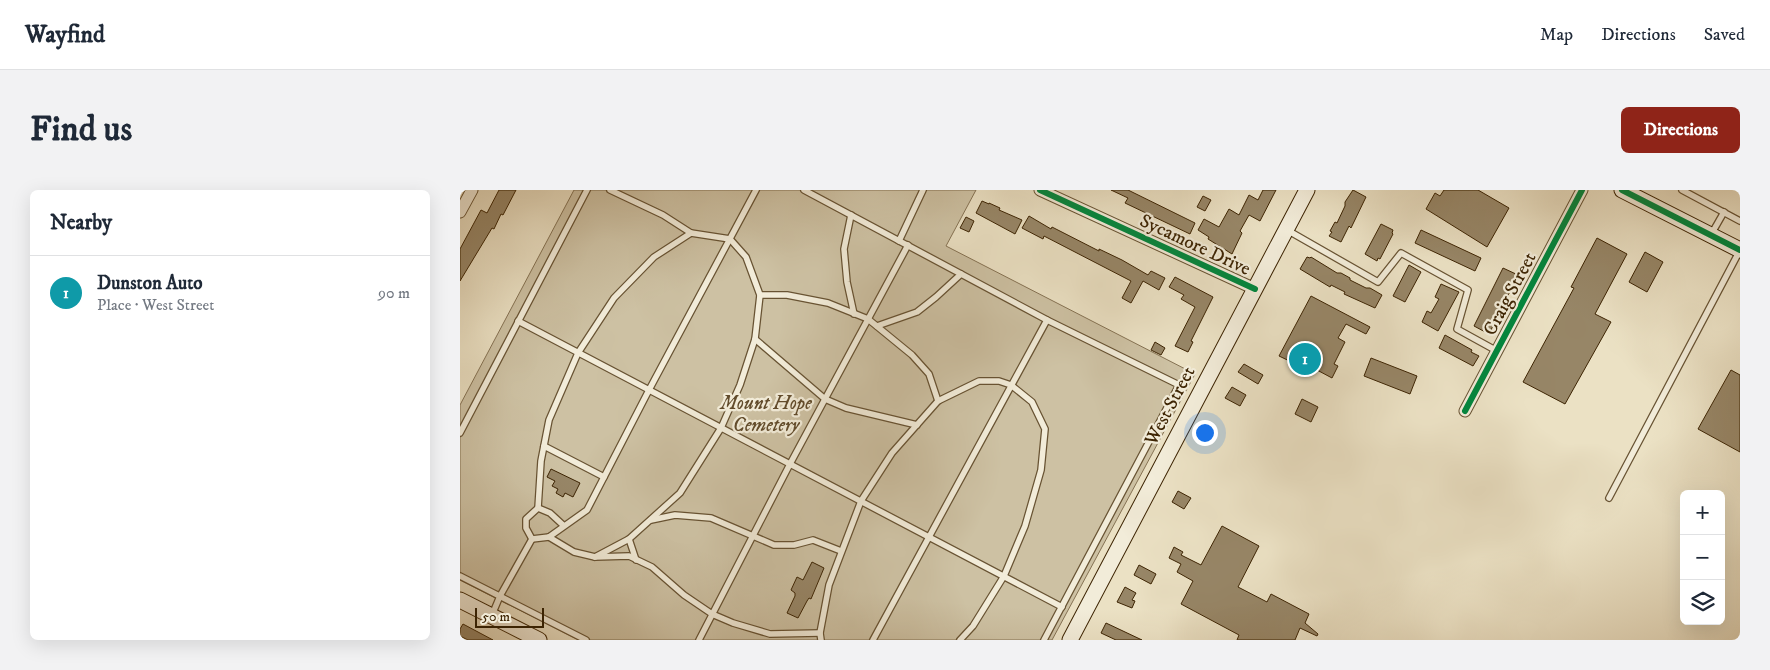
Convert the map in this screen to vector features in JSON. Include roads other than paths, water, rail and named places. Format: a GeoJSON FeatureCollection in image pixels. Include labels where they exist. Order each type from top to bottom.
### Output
{"type":"FeatureCollection","features":[{"type":"Feature","properties":{"kind":"main road","name":"West Street"},"geometry":{"type":"LineString","coordinates":[[1070,640],[1307,190]]}},
{"type":"Feature","properties":{"kind":"main road"},"geometry":{"type":"LineString","coordinates":[[1631,192],[1740,250]]}},
{"type":"Feature","properties":{"kind":"main road"},"geometry":{"type":"LineString","coordinates":[[460,600],[539,640]]}},
{"type":"Feature","properties":{"kind":"street"},"geometry":{"type":"LineString","coordinates":[[460,212],[472,190]]}},
{"type":"Feature","properties":{"kind":"street","name":"Sycamore Drive"},"geometry":{"type":"LineString","coordinates":[[1040,190],[1254,289]]}},
{"type":"Feature","properties":{"kind":"street","name":"Craig Street"},"geometry":{"type":"LineString","coordinates":[[1465,411],[1582,190]]}},
{"type":"Feature","properties":{"kind":"lane"},"geometry":{"type":"LineString","coordinates":[[460,433],[587,190]]}},
{"type":"Feature","properties":{"kind":"lane"},"geometry":{"type":"LineString","coordinates":[[595,557],[629,539],[680,493],[721,428],[740,385],[755,339],[760,295],[746,257],[730,239],[690,233],[663,215],[610,190]]}},
{"type":"Feature","properties":{"kind":"lane"},"geometry":{"type":"LineString","coordinates":[[532,539],[549,537],[563,525],[587,510],[756,190]]}},
{"type":"Feature","properties":{"kind":"lane"},"geometry":{"type":"LineString","coordinates":[[804,190],[1047,320],[1179,385],[1044,640]]}},
{"type":"Feature","properties":{"kind":"lane"},"geometry":{"type":"LineString","coordinates":[[899,241],[923,190]]}},
{"type":"Feature","properties":{"kind":"lane"},"geometry":{"type":"LineString","coordinates":[[1682,190],[1740,220]]}},
{"type":"Feature","properties":{"kind":"lane"},"geometry":{"type":"LineString","coordinates":[[1711,235],[1724,212]]}},
{"type":"Feature","properties":{"kind":"lane"},"geometry":{"type":"LineString","coordinates":[[851,215],[844,249],[847,282],[854,314]]}},
{"type":"Feature","properties":{"kind":"lane"},"geometry":{"type":"LineString","coordinates":[[1286,229],[1378,282],[1401,253],[1468,290],[1457,329],[1497,351]]}},
{"type":"Feature","properties":{"kind":"lane"},"geometry":{"type":"LineString","coordinates":[[532,539],[526,528],[526,520],[538,508],[541,461],[549,420],[578,353],[614,298],[654,257],[690,233]]}},
{"type":"Feature","properties":{"kind":"lane"},"geometry":{"type":"LineString","coordinates":[[699,640],[790,464],[908,245]]}},
{"type":"Feature","properties":{"kind":"lane"},"geometry":{"type":"LineString","coordinates":[[1609,498],[1740,250]]}},
{"type":"Feature","properties":{"kind":"lane"},"geometry":{"type":"LineString","coordinates":[[876,326],[917,312],[960,274]]}},
{"type":"Feature","properties":{"kind":"lane"},"geometry":{"type":"LineString","coordinates":[[760,295],[787,295],[820,302],[868,319],[912,355],[929,374],[938,401]]}},
{"type":"Feature","properties":{"kind":"lane"},"geometry":{"type":"LineString","coordinates":[[873,640],[1047,320]]}},
{"type":"Feature","properties":{"kind":"lane"},"geometry":{"type":"LineString","coordinates":[[518,321],[1062,606]]}},
{"type":"Feature","properties":{"kind":"lane"},"geometry":{"type":"LineString","coordinates":[[755,339],[825,399],[846,408],[917,425]]}},
{"type":"Feature","properties":{"kind":"lane"},"geometry":{"type":"LineString","coordinates":[[549,537],[574,552],[595,557],[629,556],[652,567],[684,595],[712,614],[733,623],[770,634],[820,637],[829,584],[860,501],[892,453],[938,401],[978,381],[1000,381],[1011,385],[1032,402],[1045,429],[1042,470],[1025,526],[1004,576],[973,626],[960,640]]}},
{"type":"Feature","properties":{"kind":"lane"},"geometry":{"type":"LineString","coordinates":[[544,446],[604,477]]}},
{"type":"Feature","properties":{"kind":"lane"},"geometry":{"type":"LineString","coordinates":[[669,503],[675,515]]}},
{"type":"Feature","properties":{"kind":"lane"},"geometry":{"type":"LineString","coordinates":[[538,508],[550,513],[563,525]]}},
{"type":"Feature","properties":{"kind":"lane"},"geometry":{"type":"LineString","coordinates":[[649,521],[675,515],[712,518],[774,545],[794,545],[813,540],[841,551]]}},
{"type":"Feature","properties":{"kind":"lane"},"geometry":{"type":"LineString","coordinates":[[491,616],[532,539]]}},
{"type":"Feature","properties":{"kind":"lane"},"geometry":{"type":"LineString","coordinates":[[629,539],[636,560]]}},
{"type":"Feature","properties":{"kind":"lane"},"geometry":{"type":"LineString","coordinates":[[460,576],[586,640]]}},
{"type":"Feature","properties":{"kind":"place","name":"Dunston Auto"},"geometry":{"type":"Point","coordinates":[1305,359]}},
{"type":"Feature","properties":{"kind":"park label","name":"Mount Hope Cemetery"},"geometry":{"type":"Point","coordinates":[766,414]}}]}
